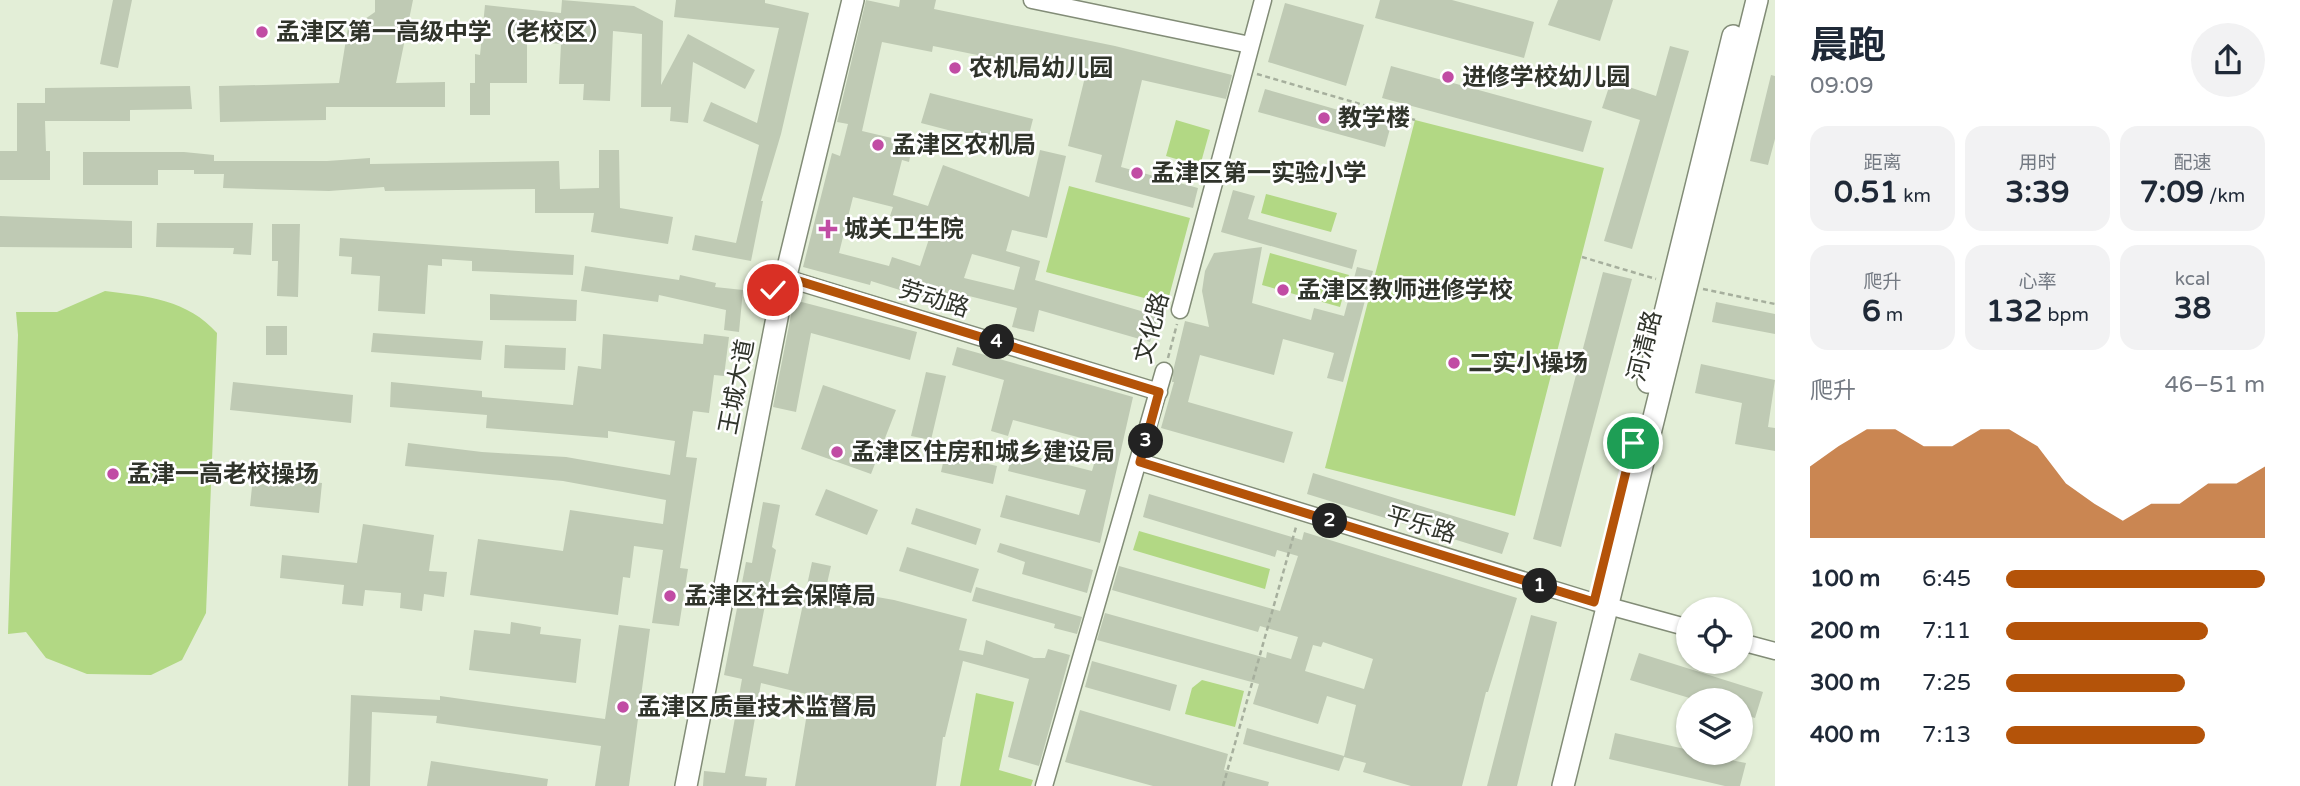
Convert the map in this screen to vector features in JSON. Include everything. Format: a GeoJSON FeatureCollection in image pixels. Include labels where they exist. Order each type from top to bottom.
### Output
{"type":"FeatureCollection","features":[{"type":"Feature","properties":{"kind":"street","name":"王城大道"},"geometry":{"type":"LineString","coordinates":[[676,786],[781,276],[842,0]]}},
{"type":"Feature","properties":{"kind":"street","name":"王城大道"},"geometry":{"type":"LineString","coordinates":[[685,786],[781,276],[853,0]]}},
{"type":"Feature","properties":{"kind":"street"},"geometry":{"type":"LineString","coordinates":[[1032,0],[1250,45]]}},
{"type":"Feature","properties":{"kind":"street","name":"文化路"},"geometry":{"type":"LineString","coordinates":[[1180,310],[1262,0]]}},
{"type":"Feature","properties":{"kind":"street","name":"河清路"},"geometry":{"type":"LineString","coordinates":[[1563,786],[1600,604],[1742,0]]}},
{"type":"Feature","properties":{"kind":"street","name":"河清路"},"geometry":{"type":"LineString","coordinates":[[1549,786],[1600,604],[1757,0]]}},
{"type":"Feature","properties":{"kind":"street","name":"劳动路"},"geometry":{"type":"LineString","coordinates":[[781,276],[1159,392]]}},
{"type":"Feature","properties":{"kind":"street","name":"文化路"},"geometry":{"type":"LineString","coordinates":[[1044,786],[1140,462],[1164,371]]}},
{"type":"Feature","properties":{"kind":"street","name":"平乐路"},"geometry":{"type":"LineString","coordinates":[[1140,462],[1600,604],[1676,624]]}},
{"type":"Feature","properties":{"kind":"street"},"geometry":{"type":"LineString","coordinates":[[1753,645],[1775,651]]}},
{"type":"Feature","properties":{"kind":"path"},"geometry":{"type":"LineString","coordinates":[[1244,70],[1415,120]]}},
{"type":"Feature","properties":{"kind":"path","name":"文化路"},"geometry":{"type":"LineString","coordinates":[[1164,371],[1180,310]]}},
{"type":"Feature","properties":{"kind":"path"},"geometry":{"type":"LineString","coordinates":[[1223,786],[1300,512]]}},
{"type":"Feature","properties":{"kind":"green space"},"geometry":{"type":"Polygon","coordinates":[[[1176,120],[1210,130],[1200,166],[1166,156],[1176,120]]]}},
{"type":"Feature","properties":{"kind":"green space","name":"二实小操场"},"geometry":{"type":"Polygon","coordinates":[[[1415,120],[1604,168],[1515,516],[1325,468],[1415,120]]]}},
{"type":"Feature","properties":{"kind":"green space"},"geometry":{"type":"Polygon","coordinates":[[[1069,186],[1190,218],[1167,304],[1046,272],[1069,186]]]}},
{"type":"Feature","properties":{"kind":"green space"},"geometry":{"type":"Polygon","coordinates":[[[1266,194],[1337,213],[1331,232],[1261,213],[1266,194]]]}},
{"type":"Feature","properties":{"kind":"green space"},"geometry":{"type":"Polygon","coordinates":[[[1270,253],[1349,275],[1340,307],[1262,285],[1270,253]]]}},
{"type":"Feature","properties":{"kind":"green space","name":"孟津一高老校操场"},"geometry":{"type":"Polygon","coordinates":[[[105,291],[151,298],[180,307],[206,322],[217,333],[206,613],[182,660],[151,675],[87,674],[46,658],[26,632],[8,634],[18,335],[16,312],[57,312],[105,291]]]}},
{"type":"Feature","properties":{"kind":"green space"},"geometry":{"type":"Polygon","coordinates":[[[1139,531],[1270,569],[1265,589],[1133,550],[1139,531]]]}},
{"type":"Feature","properties":{"kind":"green space"},"geometry":{"type":"Polygon","coordinates":[[[1202,680],[1244,691],[1235,727],[1185,714],[1192,688],[1202,680]]]}},
{"type":"Feature","properties":{"kind":"green space"},"geometry":{"type":"Polygon","coordinates":[[[976,693],[1014,702],[999,770],[1033,780],[1031,786],[960,786],[976,693]]]}},
{"type":"Feature","properties":{"kind":"building"},"geometry":{"type":"Polygon","coordinates":[[[113,0],[132,0],[118,68],[100,64],[113,0]]]}},
{"type":"Feature","properties":{"kind":"building"},"geometry":{"type":"Polygon","coordinates":[[[375,0],[413,0],[396,83],[445,82],[445,107],[326,107],[326,120],[220,122],[219,86],[339,83],[349,21],[365,19],[375,12],[375,0]]]}},
{"type":"Feature","properties":{"kind":"building"},"geometry":{"type":"Polygon","coordinates":[[[562,0],[634,6],[663,21],[661,85],[688,34],[755,70],[745,89],[693,62],[688,123],[670,121],[671,107],[641,107],[642,34],[613,31],[610,101],[583,100],[584,84],[559,84],[561,44],[527,41],[527,83],[490,83],[490,115],[470,115],[470,83],[475,83],[475,54],[480,55],[485,5],[561,13],[562,0]]]}},
{"type":"Feature","properties":{"kind":"building"},"geometry":{"type":"Polygon","coordinates":[[[676,0],[765,0],[765,3],[809,13],[781,134],[761,201],[751,261],[692,250],[695,235],[736,243],[759,145],[703,121],[711,102],[757,123],[779,28],[674,17],[676,0]]]}},
{"type":"Feature","properties":{"kind":"building"},"geometry":{"type":"Polygon","coordinates":[[[866,0],[899,7],[900,0],[936,0],[934,9],[1115,46],[1232,75],[1226,99],[1142,80],[1121,167],[1198,188],[1193,208],[1095,182],[1102,155],[1068,146],[1085,77],[933,46],[932,52],[882,42],[862,131],[913,143],[909,162],[902,160],[893,195],[928,206],[943,165],[1029,197],[1040,150],[1066,156],[1047,238],[1012,230],[1006,251],[1040,261],[1035,280],[1158,316],[1150,342],[1039,310],[1034,332],[1012,327],[1017,308],[969,296],[964,310],[871,281],[870,285],[803,267],[832,153],[840,156],[848,124],[837,122],[866,0]],[[853,197],[839,253],[889,266],[892,257],[920,266],[932,230],[890,216],[893,207],[853,197]],[[972,254],[964,278],[1014,290],[1020,267],[972,254]]]}},
{"type":"Feature","properties":{"kind":"building"},"geometry":{"type":"Polygon","coordinates":[[[1380,0],[1452,0],[1534,22],[1524,58],[1375,18],[1380,0]]]}},
{"type":"Feature","properties":{"kind":"building"},"geometry":{"type":"Polygon","coordinates":[[[1558,0],[1613,0],[1600,41],[1548,25],[1558,0]]]}},
{"type":"Feature","properties":{"kind":"building"},"geometry":{"type":"Polygon","coordinates":[[[1285,3],[1364,25],[1346,86],[1268,62],[1285,3]]]}},
{"type":"Feature","properties":{"kind":"building"},"geometry":{"type":"Polygon","coordinates":[[[1670,46],[1689,51],[1632,249],[1604,241],[1640,120],[1602,108],[1611,81],[1656,96],[1670,46]]]}},
{"type":"Feature","properties":{"kind":"building"},"geometry":{"type":"Polygon","coordinates":[[[1391,66],[1592,121],[1583,152],[1382,98],[1391,66]]]}},
{"type":"Feature","properties":{"kind":"building"},"geometry":{"type":"Polygon","coordinates":[[[1771,75],[1775,76],[1775,139],[1768,165],[1750,161],[1771,75]]]}},
{"type":"Feature","properties":{"kind":"building"},"geometry":{"type":"Polygon","coordinates":[[[190,86],[192,109],[130,110],[130,121],[45,121],[46,151],[50,151],[50,180],[0,180],[0,151],[17,151],[17,103],[45,103],[45,88],[190,86]]]}},
{"type":"Feature","properties":{"kind":"building","name":"教学楼"},"geometry":{"type":"Polygon","coordinates":[[[1265,89],[1391,125],[1385,147],[1258,112],[1265,89]]]}},
{"type":"Feature","properties":{"kind":"building"},"geometry":{"type":"Polygon","coordinates":[[[930,93],[1033,119],[1025,150],[921,123],[930,93]]]}},
{"type":"Feature","properties":{"kind":"building"},"geometry":{"type":"Polygon","coordinates":[[[599,150],[619,150],[620,208],[673,217],[668,244],[591,232],[594,213],[535,213],[535,189],[385,191],[384,187],[329,191],[223,188],[224,174],[194,174],[194,170],[158,170],[158,185],[83,185],[83,152],[184,152],[214,155],[214,161],[327,161],[370,158],[370,164],[559,161],[560,189],[599,188],[599,150]]]}},
{"type":"Feature","properties":{"kind":"building"},"geometry":{"type":"Polygon","coordinates":[[[1233,190],[1255,196],[1248,219],[1357,250],[1352,269],[1221,232],[1233,190]]]}},
{"type":"Feature","properties":{"kind":"building"},"geometry":{"type":"Polygon","coordinates":[[[0,216],[132,221],[132,248],[0,247],[0,216]]]}},
{"type":"Feature","properties":{"kind":"building"},"geometry":{"type":"Polygon","coordinates":[[[157,223],[253,223],[251,255],[233,254],[234,248],[156,247],[157,223]]]}},
{"type":"Feature","properties":{"kind":"building"},"geometry":{"type":"Polygon","coordinates":[[[272,224],[300,224],[298,297],[277,296],[278,261],[272,261],[272,224]]]}},
{"type":"Feature","properties":{"kind":"building"},"geometry":{"type":"Polygon","coordinates":[[[340,238],[574,255],[573,275],[472,271],[472,261],[442,259],[442,266],[428,265],[425,314],[378,311],[380,276],[351,274],[352,257],[339,256],[340,238]]]}},
{"type":"Feature","properties":{"kind":"building"},"geometry":{"type":"Polygon","coordinates":[[[1262,247],[1252,303],[1311,320],[1314,308],[1344,316],[1357,267],[1373,271],[1343,382],[1327,378],[1334,353],[1283,339],[1274,375],[1200,355],[1188,402],[1293,432],[1284,463],[1161,428],[1174,382],[1174,367],[1185,321],[1209,327],[1202,291],[1205,271],[1214,253],[1262,247]]]}},
{"type":"Feature","properties":{"kind":"building"},"geometry":{"type":"Polygon","coordinates":[[[585,266],[679,280],[680,275],[716,283],[715,287],[743,290],[739,332],[724,330],[726,310],[659,295],[658,302],[581,291],[585,266]]]}},
{"type":"Feature","properties":{"kind":"building"},"geometry":{"type":"Polygon","coordinates":[[[1603,272],[1632,279],[1561,547],[1533,539],[1603,272]]]}},
{"type":"Feature","properties":{"kind":"building"},"geometry":{"type":"Polygon","coordinates":[[[490,294],[577,300],[576,321],[490,320],[490,294]]]}},
{"type":"Feature","properties":{"kind":"building"},"geometry":{"type":"Polygon","coordinates":[[[794,300],[917,332],[910,360],[811,333],[796,412],[773,407],[794,300]]]}},
{"type":"Feature","properties":{"kind":"building"},"geometry":{"type":"Polygon","coordinates":[[[1716,302],[1775,314],[1775,334],[1712,322],[1716,302]]]}},
{"type":"Feature","properties":{"kind":"building"},"geometry":{"type":"Polygon","coordinates":[[[266,326],[287,326],[287,355],[266,355],[266,326]]]}},
{"type":"Feature","properties":{"kind":"building"},"geometry":{"type":"Polygon","coordinates":[[[373,333],[483,341],[481,360],[371,352],[373,333]]]}},
{"type":"Feature","properties":{"kind":"building"},"geometry":{"type":"Polygon","coordinates":[[[603,334],[703,344],[704,334],[729,337],[724,376],[714,375],[709,413],[693,411],[686,457],[697,458],[680,568],[688,569],[679,626],[652,623],[663,550],[634,546],[630,578],[623,577],[618,615],[470,595],[478,539],[563,551],[570,510],[663,524],[666,500],[563,481],[405,466],[408,443],[482,452],[566,457],[670,475],[675,441],[608,431],[608,438],[486,428],[487,415],[390,407],[391,382],[482,391],[482,397],[573,405],[578,366],[601,369],[603,334]]]}},
{"type":"Feature","properties":{"kind":"building"},"geometry":{"type":"Polygon","coordinates":[[[505,345],[566,348],[565,370],[504,368],[505,345]]]}},
{"type":"Feature","properties":{"kind":"building"},"geometry":{"type":"Polygon","coordinates":[[[957,347],[1133,397],[1100,543],[1000,517],[1006,495],[1079,515],[1086,490],[1008,471],[1013,451],[1092,471],[1100,443],[1013,420],[1008,436],[991,431],[1004,380],[952,365],[957,347]]]}},
{"type":"Feature","properties":{"kind":"building"},"geometry":{"type":"Polygon","coordinates":[[[1701,364],[1775,380],[1768,427],[1775,428],[1775,451],[1735,444],[1742,403],[1695,393],[1701,364]]]}},
{"type":"Feature","properties":{"kind":"building"},"geometry":{"type":"Polygon","coordinates":[[[926,372],[946,376],[931,440],[911,436],[926,372]]]}},
{"type":"Feature","properties":{"kind":"building"},"geometry":{"type":"Polygon","coordinates":[[[233,382],[353,395],[351,423],[230,410],[233,382]]]}},
{"type":"Feature","properties":{"kind":"building"},"geometry":{"type":"Polygon","coordinates":[[[823,385],[896,410],[871,474],[801,449],[823,385]]]}},
{"type":"Feature","properties":{"kind":"building"},"geometry":{"type":"Polygon","coordinates":[[[945,454],[997,466],[993,484],[941,472],[945,454]]]}},
{"type":"Feature","properties":{"kind":"building"},"geometry":{"type":"Polygon","coordinates":[[[1313,473],[1509,533],[1502,554],[1307,494],[1313,473]]]}},
{"type":"Feature","properties":{"kind":"building"},"geometry":{"type":"Polygon","coordinates":[[[253,477],[322,483],[319,513],[250,506],[253,477]]]}},
{"type":"Feature","properties":{"kind":"building"},"geometry":{"type":"Polygon","coordinates":[[[826,489],[878,510],[867,535],[815,515],[826,489]]]}},
{"type":"Feature","properties":{"kind":"building"},"geometry":{"type":"Polygon","coordinates":[[[1149,494],[1302,540],[1304,532],[1517,598],[1486,692],[1462,786],[1411,786],[1363,772],[1366,763],[1344,757],[1339,771],[1243,744],[1247,728],[1344,756],[1356,705],[1327,696],[1318,724],[1253,704],[1259,684],[1097,640],[1105,613],[1266,658],[1267,652],[1291,659],[1298,637],[1260,626],[1258,632],[1112,590],[1119,566],[1280,611],[1298,556],[1277,550],[1275,557],[1143,517],[1149,494]],[[1323,642],[1321,647],[1313,645],[1305,671],[1364,689],[1373,659],[1323,642]]]}},
{"type":"Feature","properties":{"kind":"building"},"geometry":{"type":"Polygon","coordinates":[[[763,502],[780,505],[772,547],[776,550],[753,666],[788,674],[812,562],[831,566],[826,588],[894,600],[967,619],[959,650],[983,655],[986,640],[1034,658],[1045,658],[1048,649],[1070,655],[1039,766],[1008,757],[1029,679],[963,661],[943,737],[936,786],[795,786],[810,695],[761,683],[745,776],[767,778],[766,786],[703,786],[704,771],[725,773],[742,679],[724,675],[746,562],[752,563],[763,502]]]}},
{"type":"Feature","properties":{"kind":"building"},"geometry":{"type":"Polygon","coordinates":[[[916,508],[981,529],[976,545],[911,524],[916,508]]]}},
{"type":"Feature","properties":{"kind":"building"},"geometry":{"type":"Polygon","coordinates":[[[363,524],[434,535],[429,571],[447,572],[444,597],[424,594],[422,611],[400,608],[401,593],[365,590],[363,606],[342,604],[344,585],[280,578],[282,555],[357,563],[363,524]]]}},
{"type":"Feature","properties":{"kind":"building"},"geometry":{"type":"Polygon","coordinates":[[[1000,543],[1093,570],[1087,593],[1022,574],[1025,562],[997,552],[1000,543]]]}},
{"type":"Feature","properties":{"kind":"building"},"geometry":{"type":"Polygon","coordinates":[[[907,547],[979,569],[971,593],[899,571],[907,547]]]}},
{"type":"Feature","properties":{"kind":"building"},"geometry":{"type":"Polygon","coordinates":[[[976,587],[1082,617],[1077,634],[1054,628],[1055,624],[972,601],[976,587]]]}},
{"type":"Feature","properties":{"kind":"building"},"geometry":{"type":"Polygon","coordinates":[[[1531,615],[1557,622],[1517,786],[1487,786],[1531,615]]]}},
{"type":"Feature","properties":{"kind":"building"},"geometry":{"type":"Polygon","coordinates":[[[511,622],[541,627],[540,634],[581,639],[576,683],[469,670],[474,630],[510,634],[511,622]]]}},
{"type":"Feature","properties":{"kind":"building"},"geometry":{"type":"Polygon","coordinates":[[[619,625],[650,629],[629,786],[595,786],[601,746],[436,723],[437,716],[372,712],[370,786],[348,786],[351,695],[440,700],[440,696],[605,719],[619,625]]]}},
{"type":"Feature","properties":{"kind":"building"},"geometry":{"type":"Polygon","coordinates":[[[1639,653],[1676,665],[1676,674],[1706,674],[1750,688],[1676,688],[1676,694],[1630,680],[1639,653]]]}},
{"type":"Feature","properties":{"kind":"building"},"geometry":{"type":"Polygon","coordinates":[[[1092,661],[1177,685],[1170,711],[1085,687],[1092,661]]]}},
{"type":"Feature","properties":{"kind":"building"},"geometry":{"type":"Polygon","coordinates":[[[1753,689],[1763,692],[1753,717],[1753,689]]]}},
{"type":"Feature","properties":{"kind":"building"},"geometry":{"type":"Polygon","coordinates":[[[1080,710],[1228,754],[1224,770],[1269,782],[1268,786],[1153,786],[1065,762],[1080,710]]]}},
{"type":"Feature","properties":{"kind":"building"},"geometry":{"type":"Polygon","coordinates":[[[1615,733],[1676,747],[1676,765],[1745,765],[1740,786],[1725,786],[1609,759],[1615,733]]]}},
{"type":"Feature","properties":{"kind":"building"},"geometry":{"type":"Polygon","coordinates":[[[431,761],[548,779],[547,786],[427,786],[431,761]]]}},
{"type":"Feature","properties":{"kind":"place","name":"孟津区第一高级中学（老校区）"},"geometry":{"type":"Point","coordinates":[262,32]}},
{"type":"Feature","properties":{"kind":"place","name":"农机局幼儿园"},"geometry":{"type":"Point","coordinates":[955,68]}},
{"type":"Feature","properties":{"kind":"place","name":"进修学校幼儿园"},"geometry":{"type":"Point","coordinates":[1448,77]}},
{"type":"Feature","properties":{"kind":"place","name":"教学楼"},"geometry":{"type":"Point","coordinates":[1324,118]}},
{"type":"Feature","properties":{"kind":"place","name":"孟津区农机局"},"geometry":{"type":"Point","coordinates":[878,145]}},
{"type":"Feature","properties":{"kind":"place","name":"孟津区第一实验小学"},"geometry":{"type":"Point","coordinates":[1137,173]}},
{"type":"Feature","properties":{"kind":"place","name":"城关卫生院"},"geometry":{"type":"Point","coordinates":[828,229]}},
{"type":"Feature","properties":{"kind":"place","name":"孟津区教师进修学校"},"geometry":{"type":"Point","coordinates":[1283,290]}},
{"type":"Feature","properties":{"kind":"place","name":"二实小操场"},"geometry":{"type":"Point","coordinates":[1454,363]}},
{"type":"Feature","properties":{"kind":"place","name":"孟津区住房和城乡建设局"},"geometry":{"type":"Point","coordinates":[837,452]}},
{"type":"Feature","properties":{"kind":"place","name":"孟津一高老校操场"},"geometry":{"type":"Point","coordinates":[113,474]}},
{"type":"Feature","properties":{"kind":"place","name":"孟津区社会保障局"},"geometry":{"type":"Point","coordinates":[670,596]}},
{"type":"Feature","properties":{"kind":"place","name":"孟津区质量技术监督局"},"geometry":{"type":"Point","coordinates":[623,707]}},
{"type":"Feature","properties":{"kind":"route"},"geometry":{"type":"LineString","coordinates":[[773,290],[776,275],[786,277],[1159,392],[1140,462],[1594,602],[1633,443]]}}]}
